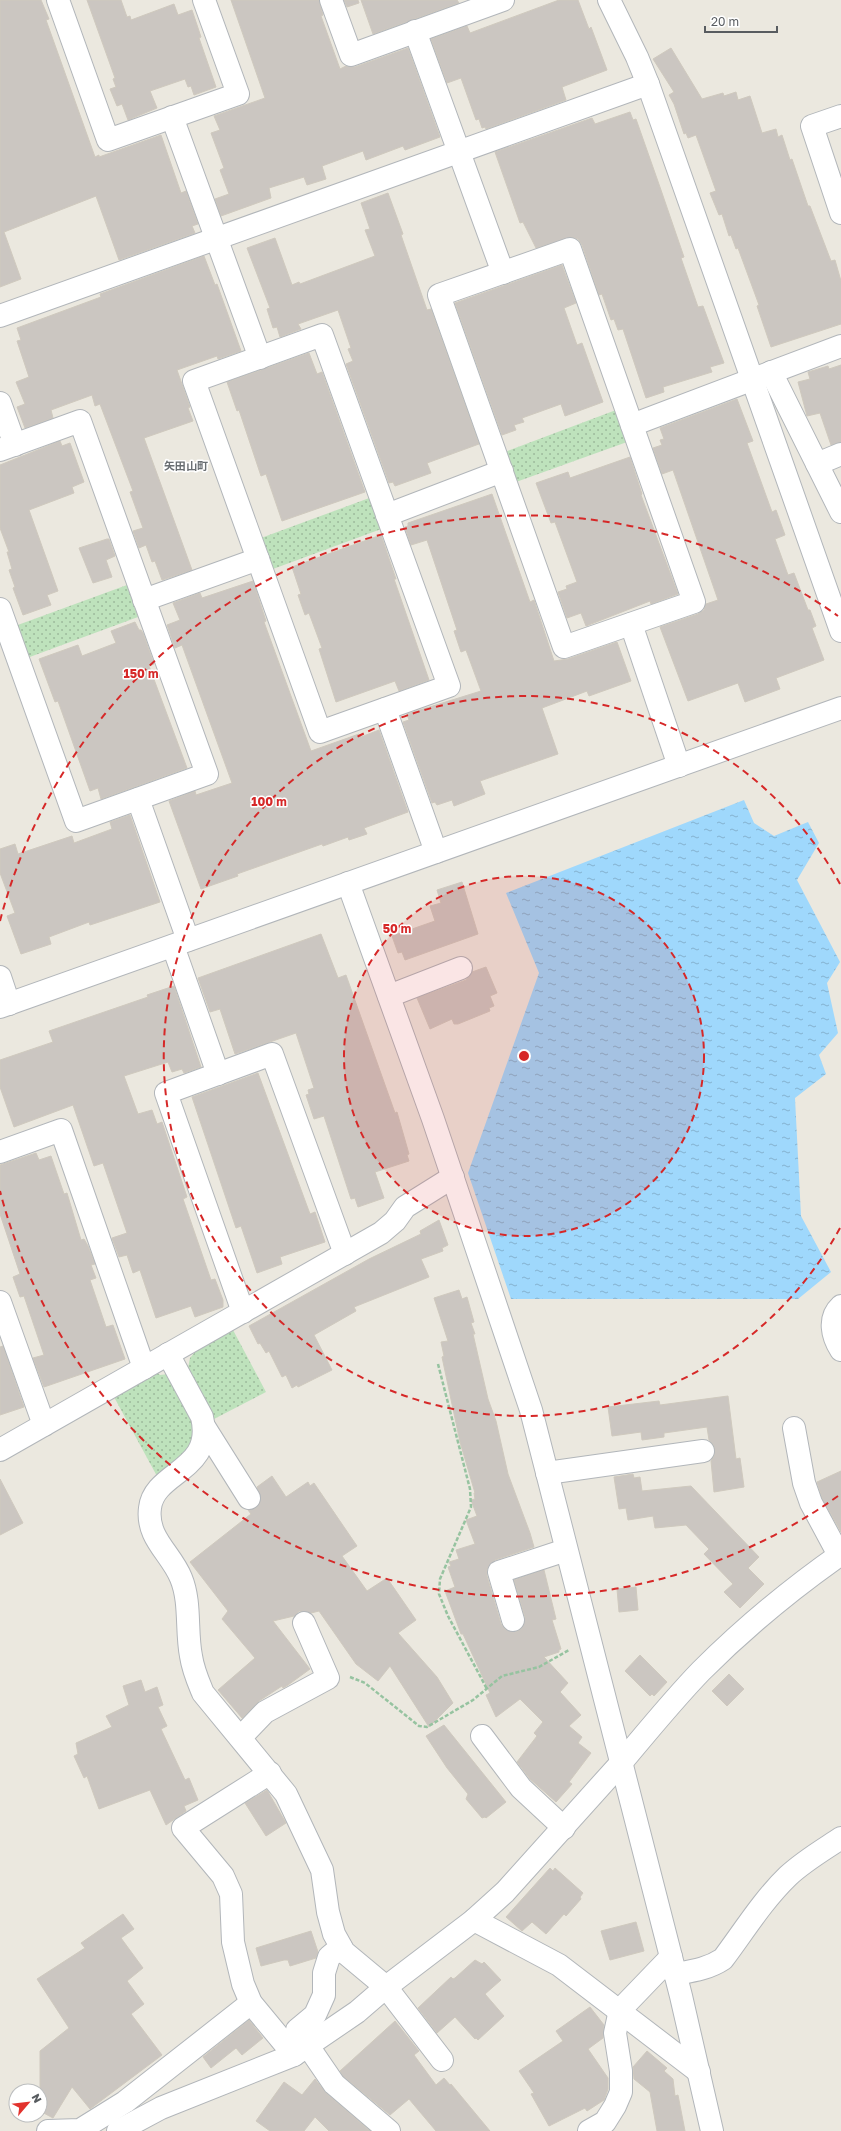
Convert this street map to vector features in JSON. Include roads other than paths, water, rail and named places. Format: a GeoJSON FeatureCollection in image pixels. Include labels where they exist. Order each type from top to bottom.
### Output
{"type":"FeatureCollection","features":[{"type":"Feature","properties":{"kind":"street"},"geometry":{"type":"LineString","coordinates":[[58,0],[108,140],[238,94],[204,0]]}},
{"type":"Feature","properties":{"kind":"street"},"geometry":{"type":"LineString","coordinates":[[331,0],[351,55],[503,0]]}},
{"type":"Feature","properties":{"kind":"street"},"geometry":{"type":"LineString","coordinates":[[609,0],[637,57],[648,84],[762,376],[841,631]]}},
{"type":"Feature","properties":{"kind":"street"},"geometry":{"type":"LineString","coordinates":[[416,31],[503,273]]}},
{"type":"Feature","properties":{"kind":"street"},"geometry":{"type":"LineString","coordinates":[[0,316],[648,84]]}},
{"type":"Feature","properties":{"kind":"street"},"geometry":{"type":"LineString","coordinates":[[841,116],[812,126],[841,212]]}},
{"type":"Feature","properties":{"kind":"street"},"geometry":{"type":"LineString","coordinates":[[172,117],[260,358]]}},
{"type":"Feature","properties":{"kind":"street"},"geometry":{"type":"LineString","coordinates":[[570,249],[632,426],[694,602],[564,647],[439,295],[570,249]]}},
{"type":"Feature","properties":{"kind":"street"},"geometry":{"type":"LineString","coordinates":[[322,335],[387,515],[449,686],[320,732],[194,381],[322,335]]}},
{"type":"Feature","properties":{"kind":"street"},"geometry":{"type":"LineString","coordinates":[[632,426],[841,346]]}},
{"type":"Feature","properties":{"kind":"street"},"geometry":{"type":"LineString","coordinates":[[762,376],[816,464],[841,512]]}},
{"type":"Feature","properties":{"kind":"street"},"geometry":{"type":"LineString","coordinates":[[0,403],[8,447],[80,421],[207,774],[76,821],[6,648],[0,609]]}},
{"type":"Feature","properties":{"kind":"street"},"geometry":{"type":"LineString","coordinates":[[816,464],[841,454]]}},
{"type":"Feature","properties":{"kind":"street"},"geometry":{"type":"LineString","coordinates":[[387,515],[502,471]]}},
{"type":"Feature","properties":{"kind":"street"},"geometry":{"type":"LineString","coordinates":[[144,600],[258,559]]}},
{"type":"Feature","properties":{"kind":"street"},"geometry":{"type":"LineString","coordinates":[[631,624],[679,766]]}},
{"type":"Feature","properties":{"kind":"street"},"geometry":{"type":"LineString","coordinates":[[0,978],[5,1006],[841,708]]}},
{"type":"Feature","properties":{"kind":"street"},"geometry":{"type":"LineString","coordinates":[[385,709],[436,852]]}},
{"type":"Feature","properties":{"kind":"street"},"geometry":{"type":"LineString","coordinates":[[138,799],[218,1074]]}},
{"type":"Feature","properties":{"kind":"street"},"geometry":{"type":"LineString","coordinates":[[348,883],[453,1177],[522,1380],[548,1472],[566,1550],[673,1966],[712,2131]]}},
{"type":"Feature","properties":{"kind":"street"},"geometry":{"type":"LineString","coordinates":[[389,996],[461,968]]}},
{"type":"Feature","properties":{"kind":"street"},"geometry":{"type":"LineString","coordinates":[[243,1312],[166,1093],[272,1054],[345,1254]]}},
{"type":"Feature","properties":{"kind":"street"},"geometry":{"type":"LineString","coordinates":[[2,1147],[61,1130],[144,1368]]}},
{"type":"Feature","properties":{"kind":"street"},"geometry":{"type":"LineString","coordinates":[[0,1450],[380,1234],[395,1221],[405,1207],[453,1177]]}},
{"type":"Feature","properties":{"kind":"street"},"geometry":{"type":"LineString","coordinates":[[0,1302],[44,1425]]}},
{"type":"Feature","properties":{"kind":"street"},"geometry":{"type":"LineString","coordinates":[[841,1306],[836,1311],[832,1324],[834,1340],[841,1350]]}},
{"type":"Feature","properties":{"kind":"street"},"geometry":{"type":"LineString","coordinates":[[168,1354],[202,1417],[205,1428],[248,1498]]}},
{"type":"Feature","properties":{"kind":"street"},"geometry":{"type":"LineString","coordinates":[[205,1428],[204,1438],[198,1452],[190,1464],[156,1492],[150,1507],[150,1524],[156,1540],[181,1577],[185,1591],[190,1655],[195,1675],[204,1693],[286,1794],[322,1870],[328,1912],[334,1934],[344,1952],[386,1987],[442,2060]]}},
{"type":"Feature","properties":{"kind":"street"},"geometry":{"type":"LineString","coordinates":[[118,2131],[161,2108],[300,2051],[357,2012],[386,1987],[474,1920],[504,1892],[564,1828],[700,1672],[740,1634],[786,1595],[840,1555],[811,1503],[804,1483],[794,1428]]}},
{"type":"Feature","properties":{"kind":"street"},"geometry":{"type":"LineString","coordinates":[[548,1472],[702,1451]]}},
{"type":"Feature","properties":{"kind":"street"},"geometry":{"type":"LineString","coordinates":[[513,1620],[499,1572],[566,1550]]}},
{"type":"Feature","properties":{"kind":"street"},"geometry":{"type":"LineString","coordinates":[[241,1737],[265,1712],[328,1678],[304,1623]]}},
{"type":"Feature","properties":{"kind":"street"},"geometry":{"type":"LineString","coordinates":[[482,1736],[521,1788],[564,1828]]}},
{"type":"Feature","properties":{"kind":"street"},"geometry":{"type":"LineString","coordinates":[[270,1773],[184,1828],[223,1876],[231,1894],[233,1942],[243,1984],[251,2003],[334,2084],[389,2131]]}},
{"type":"Feature","properties":{"kind":"street"},"geometry":{"type":"LineString","coordinates":[[589,2131],[605,2122],[616,2106],[620,2092],[621,2071],[615,2033],[620,2010],[673,1966],[704,1969],[723,1959],[770,1896],[788,1876],[805,1861],[841,1838]]}},
{"type":"Feature","properties":{"kind":"street"},"geometry":{"type":"LineString","coordinates":[[474,1920],[558,1965],[620,2010],[699,2072]]}},
{"type":"Feature","properties":{"kind":"street"},"geometry":{"type":"LineString","coordinates":[[300,2051],[297,2030],[315,2015],[324,1995],[324,1973],[329,1957],[341,1947]]}},
{"type":"Feature","properties":{"kind":"street"},"geometry":{"type":"LineString","coordinates":[[48,2131],[80,2130],[125,2102],[251,2003]]}},
{"type":"Feature","properties":{"kind":"water"},"geometry":{"type":"Polygon","coordinates":[[[744,800],[754,823],[774,836],[808,822],[819,843],[797,880],[840,962],[827,983],[838,1033],[819,1055],[826,1074],[795,1098],[801,1216],[831,1272],[798,1299],[511,1299],[468,1173],[539,973],[506,893],[744,800]]]}},
{"type":"Feature","properties":{"kind":"district","name":"矢田山町"},"geometry":{"type":"Point","coordinates":[186,465]}}]}
